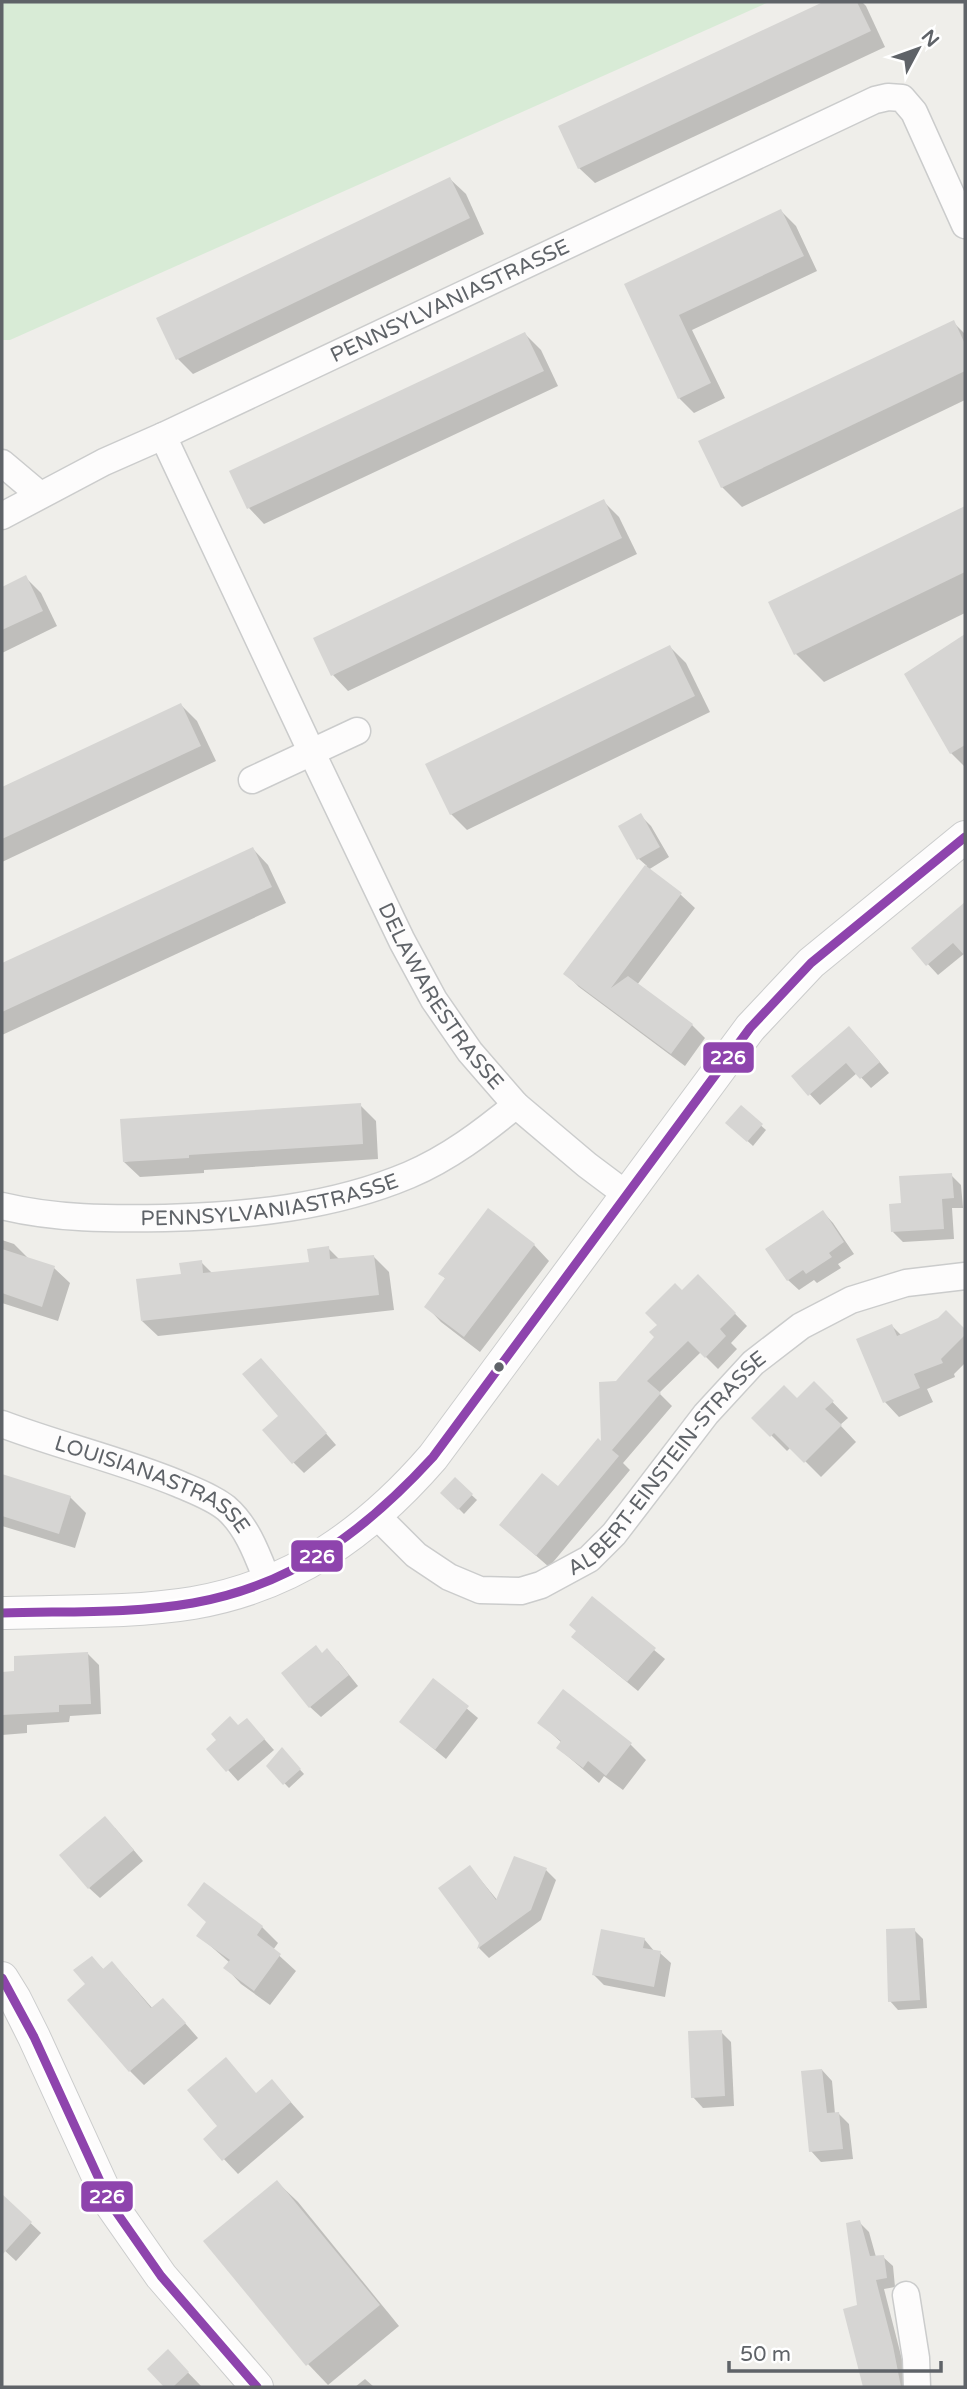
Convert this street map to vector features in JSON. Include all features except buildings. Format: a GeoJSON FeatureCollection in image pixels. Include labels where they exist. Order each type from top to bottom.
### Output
{"type":"FeatureCollection","features":[{"type":"Feature","properties":{"kind":"street","name":"PENNSYLVANIASTRASSE"},"geometry":{"type":"LineString","coordinates":[[2,516],[104,462],[875,100],[902,98],[914,112],[965,225]]}},
{"type":"Feature","properties":{"kind":"street","name":"DELAWARESTRASSE"},"geometry":{"type":"LineString","coordinates":[[163,436],[402,942],[433,1000],[470,1052],[516,1105],[576,1157],[627,1195]]}},
{"type":"Feature","properties":{"kind":"street"},"geometry":{"type":"LineString","coordinates":[[2,463],[40,495]]}},
{"type":"Feature","properties":{"kind":"street"},"geometry":{"type":"LineString","coordinates":[[252,780],[357,731]]}},
{"type":"Feature","properties":{"kind":"street"},"geometry":{"type":"LineString","coordinates":[[2,1613],[144,1608],[192,1603],[233,1594],[268,1582],[328,1551],[377,1516],[433,1457],[750,1028],[811,963],[965,837]]}},
{"type":"Feature","properties":{"kind":"street","name":"PENNSYLVANIASTRASSE"},"geometry":{"type":"LineString","coordinates":[[2,1206],[79,1219],[206,1217],[292,1208],[361,1192],[410,1174],[481,1133],[516,1105]]}},
{"type":"Feature","properties":{"kind":"street","name":"ALBERT-EINSTEIN-STRASSE"},"geometry":{"type":"LineString","coordinates":[[377,1516],[416,1555],[449,1577],[480,1590],[521,1591],[541,1586],[589,1559],[614,1534],[706,1414],[753,1363],[801,1326],[851,1300],[906,1283],[965,1276]]}},
{"type":"Feature","properties":{"kind":"street","name":"LOUISIANASTRASSE"},"geometry":{"type":"LineString","coordinates":[[2,1424],[158,1475],[209,1496],[228,1509],[243,1528],[268,1582]]}},
{"type":"Feature","properties":{"kind":"street"},"geometry":{"type":"LineString","coordinates":[[2,1978],[34,2037],[110,2203],[161,2276],[257,2387]]}},
{"type":"Feature","properties":{"kind":"street"},"geometry":{"type":"LineString","coordinates":[[906,2295],[916,2358],[917,2387]]}},
{"type":"Feature","properties":{"kind":"green space"},"geometry":{"type":"Polygon","coordinates":[[[2,2],[769,2],[10,340],[2,340],[2,2]]]}},
{"type":"Feature","properties":{"kind":"transit line","name":"226"},"geometry":{"type":"LineString","coordinates":[[2,1613],[145,1609],[230,1595],[295,1568],[354,1531],[433,1457],[750,1028],[811,963],[965,837]]}},
{"type":"Feature","properties":{"kind":"transit line","name":"226"},"geometry":{"type":"LineString","coordinates":[[2,1978],[34,2037],[110,2203],[161,2276],[257,2387]]}}]}
